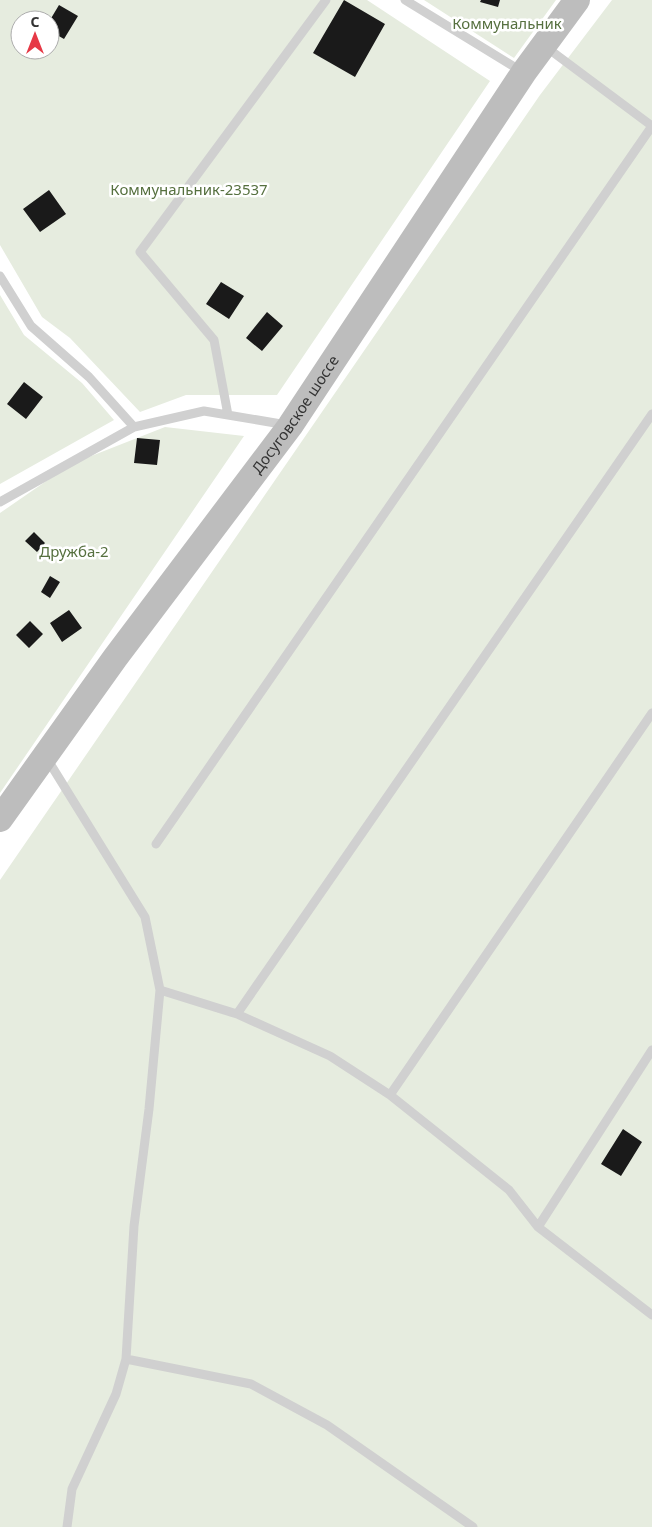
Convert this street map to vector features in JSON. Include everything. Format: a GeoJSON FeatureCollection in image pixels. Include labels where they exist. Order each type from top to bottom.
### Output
{"type":"FeatureCollection","features":[{"type":"Feature","properties":{"kind":"main road","name":"Досуговское шоссе"},"geometry":{"type":"LineString","coordinates":[[0,819],[115,658],[290,426],[524,72],[577,0]]}},
{"type":"Feature","properties":{"kind":"lane"},"geometry":{"type":"LineString","coordinates":[[228,415],[214,340],[140,252],[326,0]]}},
{"type":"Feature","properties":{"kind":"lane"},"geometry":{"type":"LineString","coordinates":[[405,0],[524,72]]}},
{"type":"Feature","properties":{"kind":"lane"},"geometry":{"type":"LineString","coordinates":[[156,844],[652,126],[544,45]]}},
{"type":"Feature","properties":{"kind":"lane"},"geometry":{"type":"LineString","coordinates":[[0,276],[32,326],[89,377],[134,427]]}},
{"type":"Feature","properties":{"kind":"lane"},"geometry":{"type":"LineString","coordinates":[[0,502],[134,427],[204,411],[290,426]]}},
{"type":"Feature","properties":{"kind":"lane"},"geometry":{"type":"LineString","coordinates":[[237,1014],[652,414]]}},
{"type":"Feature","properties":{"kind":"lane"},"geometry":{"type":"LineString","coordinates":[[390,1095],[652,713]]}},
{"type":"Feature","properties":{"kind":"lane"},"geometry":{"type":"LineString","coordinates":[[45,755],[145,917],[160,990],[149,1109],[134,1226],[126,1359],[116,1394],[72,1489],[67,1527]]}},
{"type":"Feature","properties":{"kind":"lane"},"geometry":{"type":"LineString","coordinates":[[160,990],[237,1014],[330,1056],[390,1095],[509,1190],[538,1227],[652,1315]]}},
{"type":"Feature","properties":{"kind":"lane"},"geometry":{"type":"LineString","coordinates":[[538,1227],[652,1050]]}},
{"type":"Feature","properties":{"kind":"lane"},"geometry":{"type":"LineString","coordinates":[[126,1359],[251,1384],[327,1425],[473,1527]]}},
{"type":"Feature","properties":{"kind":"green space","name":"Коммунальник-23537"},"geometry":{"type":"Polygon","coordinates":[[[0,0],[367,0],[490,81],[277,395],[186,395],[140,412],[70,338],[42,317],[0,245],[0,0]]]}},
{"type":"Feature","properties":{"kind":"green space","name":"Коммунальник"},"geometry":{"type":"Polygon","coordinates":[[[424,0],[556,0],[514,58],[424,0]]]}},
{"type":"Feature","properties":{"kind":"green space"},"geometry":{"type":"Polygon","coordinates":[[[612,0],[652,0],[652,1527],[0,1527],[0,880],[540,95],[612,0]]]}},
{"type":"Feature","properties":{"kind":"green space"},"geometry":{"type":"Polygon","coordinates":[[[0,295],[24,335],[82,383],[114,420],[0,484],[0,295]]]}},
{"type":"Feature","properties":{"kind":"green space","name":"Дружба-2"},"geometry":{"type":"Polygon","coordinates":[[[165,427],[244,436],[0,793],[0,513],[71,464],[165,427]]]}},
{"type":"Feature","properties":{"kind":"building"},"geometry":{"type":"Polygon","coordinates":[[[344,0],[385,24],[355,77],[313,53],[344,0]]]}},
{"type":"Feature","properties":{"kind":"building"},"geometry":{"type":"Polygon","coordinates":[[[481,0],[500,0],[498,7],[480,2],[481,0]]]}},
{"type":"Feature","properties":{"kind":"building"},"geometry":{"type":"Polygon","coordinates":[[[59,5],[78,16],[64,39],[60,37],[60,10],[56,10],[59,5]]]}},
{"type":"Feature","properties":{"kind":"building"},"geometry":{"type":"Polygon","coordinates":[[[49,190],[66,214],[40,232],[23,209],[49,190]]]}},
{"type":"Feature","properties":{"kind":"building"},"geometry":{"type":"Polygon","coordinates":[[[221,282],[244,296],[229,319],[206,304],[221,282]]]}},
{"type":"Feature","properties":{"kind":"building"},"geometry":{"type":"Polygon","coordinates":[[[267,312],[283,326],[262,351],[246,338],[267,312]]]}},
{"type":"Feature","properties":{"kind":"building"},"geometry":{"type":"Polygon","coordinates":[[[24,382],[43,397],[26,419],[7,404],[24,382]]]}},
{"type":"Feature","properties":{"kind":"building"},"geometry":{"type":"Polygon","coordinates":[[[137,438],[160,440],[157,465],[134,463],[137,438]]]}},
{"type":"Feature","properties":{"kind":"building"},"geometry":{"type":"Polygon","coordinates":[[[34,532],[45,543],[37,552],[25,541],[34,532]]]}},
{"type":"Feature","properties":{"kind":"building"},"geometry":{"type":"Polygon","coordinates":[[[50,576],[60,582],[50,598],[41,592],[50,576]]]}},
{"type":"Feature","properties":{"kind":"building"},"geometry":{"type":"Polygon","coordinates":[[[69,610],[82,628],[62,642],[50,623],[69,610]]]}},
{"type":"Feature","properties":{"kind":"building"},"geometry":{"type":"Polygon","coordinates":[[[30,621],[43,634],[29,648],[16,635],[30,621]]]}},
{"type":"Feature","properties":{"kind":"building"},"geometry":{"type":"Polygon","coordinates":[[[623,1129],[642,1142],[621,1176],[601,1164],[623,1129]]]}}]}
